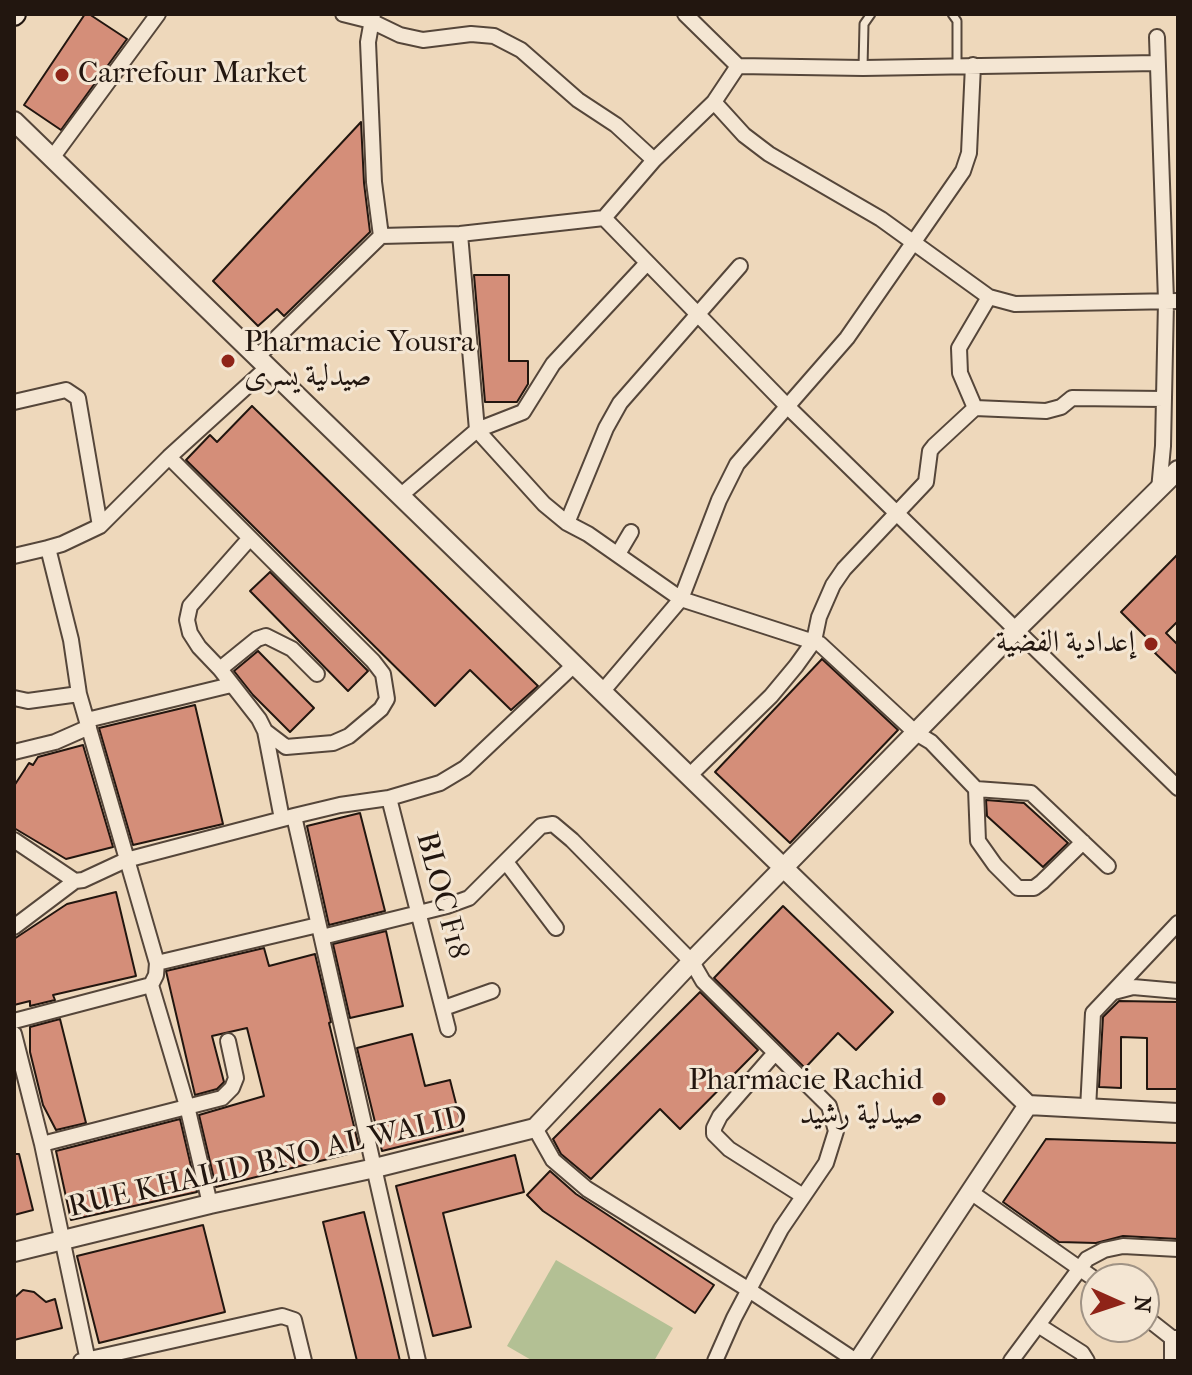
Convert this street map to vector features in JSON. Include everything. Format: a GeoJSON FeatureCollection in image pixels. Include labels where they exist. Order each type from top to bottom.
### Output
{"type":"FeatureCollection","features":[{"type":"Feature","properties":{"kind":"street"},"geometry":{"type":"LineString","coordinates":[[52,158],[158,14]]}},
{"type":"Feature","properties":{"kind":"street"},"geometry":{"type":"LineString","coordinates":[[343,14],[372,18],[400,35],[423,40],[471,34],[494,36],[521,50],[578,100],[616,125],[654,160]]}},
{"type":"Feature","properties":{"kind":"street"},"geometry":{"type":"LineString","coordinates":[[685,14],[738,66],[863,68],[1157,63]]}},
{"type":"Feature","properties":{"kind":"street"},"geometry":{"type":"LineString","coordinates":[[372,18],[368,42],[374,182],[381,236]]}},
{"type":"Feature","properties":{"kind":"street"},"geometry":{"type":"LineString","coordinates":[[1157,37],[1172,301],[1159,490]]}},
{"type":"Feature","properties":{"kind":"street"},"geometry":{"type":"LineString","coordinates":[[14,556],[62,544],[100,526],[263,362],[381,236],[460,234],[604,218],[654,160],[714,102],[738,66]]}},
{"type":"Feature","properties":{"kind":"street"},"geometry":{"type":"LineString","coordinates":[[602,692],[681,599],[728,479],[750,448],[847,338],[967,162],[965,66]]}},
{"type":"Feature","properties":{"kind":"street"},"geometry":{"type":"LineString","coordinates":[[714,102],[744,135],[769,154],[881,219],[989,297],[1015,304],[1172,301]]}},
{"type":"Feature","properties":{"kind":"street"},"geometry":{"type":"LineString","coordinates":[[14,121],[1028,1105],[1178,1113]]}},
{"type":"Feature","properties":{"kind":"street"},"geometry":{"type":"LineString","coordinates":[[604,218],[788,407],[1178,788]]}},
{"type":"Feature","properties":{"kind":"street"},"geometry":{"type":"LineString","coordinates":[[460,234],[477,430],[544,504],[567,523],[618,554],[681,599],[814,641],[916,733],[931,742],[976,789],[978,841],[995,865],[1018,888],[1034,888],[1083,842]]}},
{"type":"Feature","properties":{"kind":"street"},"geometry":{"type":"LineString","coordinates":[[400,496],[477,430],[523,412],[553,364],[647,263]]}},
{"type":"Feature","properties":{"kind":"street"},"geometry":{"type":"LineString","coordinates":[[567,523],[614,413],[740,266]]}},
{"type":"Feature","properties":{"kind":"street"},"geometry":{"type":"LineString","coordinates":[[975,408],[960,373],[959,348],[989,297]]}},
{"type":"Feature","properties":{"kind":"street"},"geometry":{"type":"LineString","coordinates":[[14,402],[66,390],[78,398],[100,526]]}},
{"type":"Feature","properties":{"kind":"street"},"geometry":{"type":"LineString","coordinates":[[689,776],[771,696],[814,641],[819,617],[844,569],[926,482],[932,448],[975,408],[1046,411],[1061,407],[1072,398],[1164,399]]}},
{"type":"Feature","properties":{"kind":"street"},"geometry":{"type":"LineString","coordinates":[[169,457],[383,674],[387,699],[381,709],[349,736],[333,743],[286,747],[265,731]]}},
{"type":"Feature","properties":{"kind":"street"},"geometry":{"type":"LineString","coordinates":[[1028,1105],[857,1361],[587,1189],[553,1160],[535,1128],[692,962],[1017,629],[1178,470]]}},
{"type":"Feature","properties":{"kind":"street"},"geometry":{"type":"LineString","coordinates":[[618,554],[631,532]]}},
{"type":"Feature","properties":{"kind":"street"},"geometry":{"type":"LineString","coordinates":[[250,538],[190,606],[187,620],[190,633],[259,719],[265,731],[320,931],[418,1361]]}},
{"type":"Feature","properties":{"kind":"street"},"geometry":{"type":"LineString","coordinates":[[48,548],[71,640],[79,694],[157,963],[151,985],[187,1106],[210,1204]]}},
{"type":"Feature","properties":{"kind":"street"},"geometry":{"type":"LineString","coordinates":[[220,669],[257,639],[266,636],[292,649],[317,674]]}},
{"type":"Feature","properties":{"kind":"street"},"geometry":{"type":"LineString","coordinates":[[14,927],[75,881],[126,860],[288,817],[389,798],[453,777],[574,665]]}},
{"type":"Feature","properties":{"kind":"street"},"geometry":{"type":"LineString","coordinates":[[14,752],[55,742],[88,724],[231,685]]}},
{"type":"Feature","properties":{"kind":"street"},"geometry":{"type":"LineString","coordinates":[[14,698],[28,701],[79,694]]}},
{"type":"Feature","properties":{"kind":"street"},"geometry":{"type":"LineString","coordinates":[[976,789],[1031,793],[1108,866]]}},
{"type":"Feature","properties":{"kind":"street","name":"BLOC F18"},"geometry":{"type":"LineString","coordinates":[[389,798],[448,1029]]}},
{"type":"Feature","properties":{"kind":"street"},"geometry":{"type":"LineString","coordinates":[[157,963],[417,914],[469,898],[541,826],[553,824],[692,962],[703,981],[774,1054],[829,1106],[836,1124],[835,1138],[826,1163],[781,1229],[715,1361]]}},
{"type":"Feature","properties":{"kind":"street"},"geometry":{"type":"LineString","coordinates":[[14,840],[75,881]]}},
{"type":"Feature","properties":{"kind":"street"},"geometry":{"type":"LineString","coordinates":[[506,862],[556,928]]}},
{"type":"Feature","properties":{"kind":"street"},"geometry":{"type":"LineString","coordinates":[[1088,1109],[1093,1044],[1091,1016],[1178,923]]}},
{"type":"Feature","properties":{"kind":"street"},"geometry":{"type":"LineString","coordinates":[[14,1021],[151,985]]}},
{"type":"Feature","properties":{"kind":"street"},"geometry":{"type":"LineString","coordinates":[[1114,992],[1133,987],[1178,991]]}},
{"type":"Feature","properties":{"kind":"street","name":"BLOC F18"},"geometry":{"type":"LineString","coordinates":[[444,1008],[492,991]]}},
{"type":"Feature","properties":{"kind":"street"},"geometry":{"type":"LineString","coordinates":[[15,1040],[42,1144],[85,1360],[282,1316],[294,1320],[304,1361]]}},
{"type":"Feature","properties":{"kind":"street"},"geometry":{"type":"LineString","coordinates":[[42,1144],[222,1098],[236,1082],[228,1041]]}},
{"type":"Feature","properties":{"kind":"street"},"geometry":{"type":"LineString","coordinates":[[774,1054],[720,1116],[714,1134],[729,1149],[803,1196]]}},
{"type":"Feature","properties":{"kind":"street","name":"RUE KHALID BNO AL WALID"},"geometry":{"type":"LineString","coordinates":[[14,1252],[535,1128]]}},
{"type":"Feature","properties":{"kind":"street"},"geometry":{"type":"LineString","coordinates":[[972,1193],[1080,1268],[1011,1361]]}},
{"type":"Feature","properties":{"kind":"street"},"geometry":{"type":"LineString","coordinates":[[1085,1263],[1092,1256],[1123,1246],[1178,1249]]}},
{"type":"Feature","properties":{"kind":"street"},"geometry":{"type":"LineString","coordinates":[[1038,1325],[1082,1353],[1087,1361]]}},
{"type":"Feature","properties":{"kind":"street"},"geometry":{"type":"LineString","coordinates":[[1172,1361],[1175,1338]]}},
{"type":"Feature","properties":{"kind":"lane"},"geometry":{"type":"LineString","coordinates":[[863,68],[864,24],[871,14]]}},
{"type":"Feature","properties":{"kind":"lane"},"geometry":{"type":"LineString","coordinates":[[952,14],[957,21],[965,66]]}},
{"type":"Feature","properties":{"kind":"green space"},"geometry":{"type":"Polygon","coordinates":[[[556,1260],[673,1328],[654,1361],[533,1361],[507,1346],[556,1260]]]}},
{"type":"Feature","properties":{"kind":"building"},"geometry":{"type":"Polygon","coordinates":[[[85,14],[127,39],[61,130],[24,105],[85,14]]]}},
{"type":"Feature","properties":{"kind":"building"},"geometry":{"type":"Polygon","coordinates":[[[361,122],[370,232],[284,316],[277,309],[258,326],[213,281],[361,122]]]}},
{"type":"Feature","properties":{"kind":"building"},"geometry":{"type":"Polygon","coordinates":[[[474,275],[509,275],[509,361],[528,361],[528,384],[517,402],[485,402],[474,275]]]}},
{"type":"Feature","properties":{"kind":"building"},"geometry":{"type":"Polygon","coordinates":[[[252,406],[538,686],[511,710],[470,670],[435,706],[186,460],[210,435],[217,442],[252,406]]]}},
{"type":"Feature","properties":{"kind":"building"},"geometry":{"type":"Polygon","coordinates":[[[1178,554],[1178,621],[1166,633],[1178,645],[1178,675],[1155,653],[1158,649],[1121,612],[1178,554]]]}},
{"type":"Feature","properties":{"kind":"building"},"geometry":{"type":"Polygon","coordinates":[[[270,572],[368,671],[348,691],[250,591],[270,572]]]}},
{"type":"Feature","properties":{"kind":"building"},"geometry":{"type":"Polygon","coordinates":[[[258,651],[314,708],[290,732],[234,671],[258,651]]]}},
{"type":"Feature","properties":{"kind":"building"},"geometry":{"type":"Polygon","coordinates":[[[822,659],[898,730],[790,843],[715,772],[822,659]]]}},
{"type":"Feature","properties":{"kind":"building"},"geometry":{"type":"Polygon","coordinates":[[[195,705],[223,824],[133,845],[99,728],[195,705]]]}},
{"type":"Feature","properties":{"kind":"building"},"geometry":{"type":"Polygon","coordinates":[[[83,745],[113,847],[66,859],[14,828],[14,786],[29,763],[33,765],[38,757],[83,745]]]}},
{"type":"Feature","properties":{"kind":"building"},"geometry":{"type":"Polygon","coordinates":[[[986,800],[1024,803],[1068,843],[1043,867],[987,816],[986,800]]]}},
{"type":"Feature","properties":{"kind":"building"},"geometry":{"type":"Polygon","coordinates":[[[360,813],[385,911],[329,925],[307,826],[360,813]]]}},
{"type":"Feature","properties":{"kind":"building"},"geometry":{"type":"Polygon","coordinates":[[[116,892],[136,976],[53,995],[55,1000],[30,1006],[30,1001],[14,1005],[14,939],[67,904],[116,892]]]}},
{"type":"Feature","properties":{"kind":"building"},"geometry":{"type":"Polygon","coordinates":[[[783,906],[893,1012],[856,1050],[838,1033],[805,1068],[714,978],[783,906]]]}},
{"type":"Feature","properties":{"kind":"building"},"geometry":{"type":"Polygon","coordinates":[[[386,931],[403,1006],[350,1018],[333,944],[386,931]]]}},
{"type":"Feature","properties":{"kind":"building"},"geometry":{"type":"Polygon","coordinates":[[[264,948],[269,966],[315,954],[360,1151],[216,1187],[199,1115],[264,1096],[247,1028],[212,1036],[224,1082],[217,1089],[195,1095],[166,971],[264,948]]]}},
{"type":"Feature","properties":{"kind":"building"},"geometry":{"type":"Polygon","coordinates":[[[700,992],[758,1050],[680,1129],[660,1109],[591,1179],[561,1154],[553,1139],[700,992]]]}},
{"type":"Feature","properties":{"kind":"building"},"geometry":{"type":"Polygon","coordinates":[[[1119,1001],[1178,1002],[1178,1089],[1147,1089],[1147,1038],[1121,1037],[1121,1088],[1099,1087],[1103,1017],[1119,1001]]]}},
{"type":"Feature","properties":{"kind":"building"},"geometry":{"type":"Polygon","coordinates":[[[60,1019],[86,1123],[56,1130],[43,1105],[30,1052],[30,1027],[60,1019]]]}},
{"type":"Feature","properties":{"kind":"building"},"geometry":{"type":"Polygon","coordinates":[[[412,1034],[425,1086],[450,1080],[463,1131],[382,1151],[357,1048],[412,1034]]]}},
{"type":"Feature","properties":{"kind":"building"},"geometry":{"type":"Polygon","coordinates":[[[180,1119],[197,1192],[71,1220],[56,1151],[180,1119]]]}},
{"type":"Feature","properties":{"kind":"building"},"geometry":{"type":"Polygon","coordinates":[[[1046,1139],[1178,1143],[1178,1239],[1123,1236],[1096,1243],[1059,1242],[1003,1202],[1046,1139]]]}},
{"type":"Feature","properties":{"kind":"building"},"geometry":{"type":"Polygon","coordinates":[[[14,1154],[19,1154],[33,1210],[14,1215],[14,1154]]]}},
{"type":"Feature","properties":{"kind":"building"},"geometry":{"type":"Polygon","coordinates":[[[515,1155],[524,1192],[443,1213],[471,1327],[433,1336],[396,1186],[515,1155]]]}},
{"type":"Feature","properties":{"kind":"building"},"geometry":{"type":"Polygon","coordinates":[[[550,1171],[576,1194],[714,1285],[695,1313],[543,1211],[527,1195],[550,1171]]]}},
{"type":"Feature","properties":{"kind":"building"},"geometry":{"type":"Polygon","coordinates":[[[364,1212],[400,1361],[357,1361],[323,1222],[364,1212]]]}},
{"type":"Feature","properties":{"kind":"building"},"geometry":{"type":"Polygon","coordinates":[[[203,1225],[225,1312],[99,1343],[77,1256],[203,1225]]]}},
{"type":"Feature","properties":{"kind":"building"},"geometry":{"type":"Polygon","coordinates":[[[23,1290],[34,1292],[46,1302],[55,1299],[62,1328],[14,1340],[14,1298],[23,1290]]]}},
{"type":"Feature","properties":{"kind":"place","name":"Carrefour Market"},"geometry":{"type":"Point","coordinates":[62,75]}},
{"type":"Feature","properties":{"kind":"place","name":"Pharmacie Yousra صيدلية يسرى"},"geometry":{"type":"Point","coordinates":[228,361]}},
{"type":"Feature","properties":{"kind":"place","name":"إعدادية الفضية"},"geometry":{"type":"Point","coordinates":[1151,644]}},
{"type":"Feature","properties":{"kind":"place","name":"Pharmacie Rachid صيدلية رشيد"},"geometry":{"type":"Point","coordinates":[939,1099]}}]}
